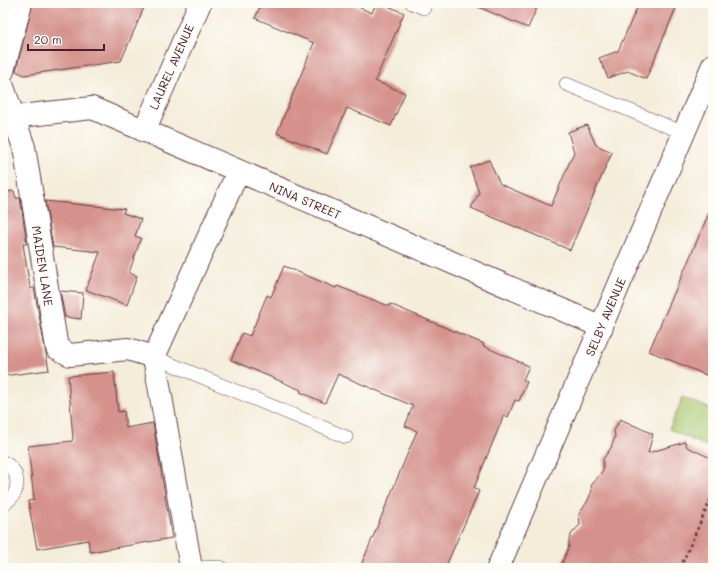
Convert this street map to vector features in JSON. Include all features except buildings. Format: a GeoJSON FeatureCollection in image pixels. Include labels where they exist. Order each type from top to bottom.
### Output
{"type":"FeatureCollection","features":[{"type":"Feature","properties":{"kind":"street"},"geometry":{"type":"LineString","coordinates":[[3,71],[20,3]]}},
{"type":"Feature","properties":{"kind":"street","name":"LAUREL AVENUE"},"geometry":{"type":"LineString","coordinates":[[144,131],[200,3]]}},
{"type":"Feature","properties":{"kind":"street","name":"SELBY AVENUE"},"geometry":{"type":"LineString","coordinates":[[498,568],[713,65]]}},
{"type":"Feature","properties":{"kind":"street","name":"MAIDEN LANE"},"geometry":{"type":"LineString","coordinates":[[3,87],[9,118],[24,147],[57,348],[70,355],[128,350],[154,357]]}},
{"type":"Feature","properties":{"kind":"street","name":"NINA STREET"},"geometry":{"type":"LineString","coordinates":[[9,118],[92,108],[602,327]]}},
{"type":"Feature","properties":{"kind":"street"},"geometry":{"type":"LineString","coordinates":[[191,568],[154,357],[238,172]]}},
{"type":"Feature","properties":{"kind":"lane"},"geometry":{"type":"LineString","coordinates":[[412,3],[424,8]]}},
{"type":"Feature","properties":{"kind":"lane"},"geometry":{"type":"LineString","coordinates":[[566,84],[684,133]]}},
{"type":"Feature","properties":{"kind":"lane"},"geometry":{"type":"LineString","coordinates":[[154,357],[346,437]]}},
{"type":"Feature","properties":{"kind":"lane"},"geometry":{"type":"LineString","coordinates":[[3,462],[13,469],[17,483],[12,497],[3,504]]}},
{"type":"Feature","properties":{"kind":"lane"},"geometry":{"type":"LineString","coordinates":[[197,568],[222,568]]}},
{"type":"Feature","properties":{"kind":"path"},"geometry":{"type":"LineString","coordinates":[[680,568],[713,494]]}},
{"type":"Feature","properties":{"kind":"green space"},"geometry":{"type":"Polygon","coordinates":[[[683,397],[713,410],[713,445],[708,447],[669,429],[683,397]]]}}]}
